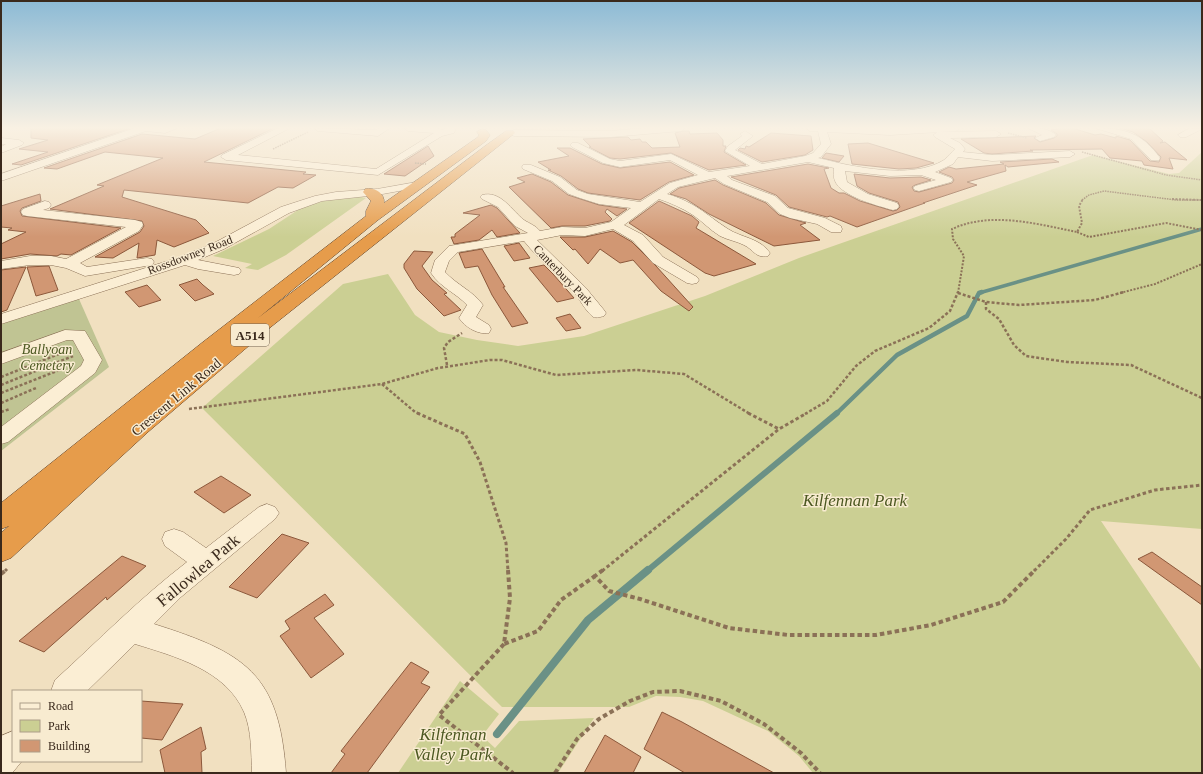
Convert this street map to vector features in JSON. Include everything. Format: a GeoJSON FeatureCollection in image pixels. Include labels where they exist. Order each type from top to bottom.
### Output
{"type":"FeatureCollection","features":[{"type":"Feature","properties":{"kind":"highway","name":"Crescent Link Road"},"geometry":{"type":"LineString","coordinates":[[1,518],[210,346],[373,217],[446,164]]}},
{"type":"Feature","properties":{"kind":"highway","name":"Crescent Link Road"},"geometry":{"type":"LineString","coordinates":[[1,550],[140,427],[265,322],[469,164]]}},
{"type":"Feature","properties":{"kind":"highway"},"geometry":{"type":"LineString","coordinates":[[373,192],[378,201],[373,211],[373,217]]}},
{"type":"Feature","properties":{"kind":"street"},"geometry":{"type":"LineString","coordinates":[[1,178],[41,164]]}},
{"type":"Feature","properties":{"kind":"street"},"geometry":{"type":"LineString","coordinates":[[298,164],[378,172],[391,164]]}},
{"type":"Feature","properties":{"kind":"street"},"geometry":{"type":"LineString","coordinates":[[689,164],[771,199],[784,211],[794,215],[821,221],[836,229]]}},
{"type":"Feature","properties":{"kind":"street"},"geometry":{"type":"LineString","coordinates":[[755,164],[761,167]]}},
{"type":"Feature","properties":{"kind":"street","name":"Canterbury Park"},"geometry":{"type":"LineString","coordinates":[[480,327],[467,318],[474,305],[467,296],[448,284],[438,273],[442,260],[454,249],[562,231],[585,232],[615,225],[657,195],[674,185],[713,175],[778,164]]}},
{"type":"Feature","properties":{"kind":"street"},"geometry":{"type":"LineString","coordinates":[[826,164],[839,168],[879,172],[924,172],[936,169],[946,164]]}},
{"type":"Feature","properties":{"kind":"street"},"geometry":{"type":"LineString","coordinates":[[527,167],[556,179],[573,192],[584,196],[598,200],[643,206]]}},
{"type":"Feature","properties":{"kind":"street"},"geometry":{"type":"LineString","coordinates":[[839,168],[840,180],[844,185],[862,195],[893,206]]}},
{"type":"Feature","properties":{"kind":"street"},"geometry":{"type":"LineString","coordinates":[[919,188],[947,180],[924,172]]}},
{"type":"Feature","properties":{"kind":"street","name":"Rossdowney Road"},"geometry":{"type":"LineString","coordinates":[[1,319],[185,260],[219,246],[285,210],[319,198],[373,192],[391,193],[412,188],[442,185]]}},
{"type":"Feature","properties":{"kind":"street"},"geometry":{"type":"LineString","coordinates":[[657,195],[677,201],[697,212],[722,232],[748,242],[763,253]]}},
{"type":"Feature","properties":{"kind":"street"},"geometry":{"type":"LineString","coordinates":[[486,197],[502,204],[520,223],[531,228],[533,237]]}},
{"type":"Feature","properties":{"kind":"street"},"geometry":{"type":"LineString","coordinates":[[45,205],[27,212],[137,225],[69,263]]}},
{"type":"Feature","properties":{"kind":"street"},"geometry":{"type":"LineString","coordinates":[[615,225],[638,238],[658,260],[692,280]]}},
{"type":"Feature","properties":{"kind":"street"},"geometry":{"type":"LineString","coordinates":[[1,265],[45,260],[69,263],[87,275],[117,266],[133,266],[184,251],[239,226]]}},
{"type":"Feature","properties":{"kind":"street","name":"Canterbury Park"},"geometry":{"type":"LineString","coordinates":[[533,237],[541,253],[557,266],[581,291],[598,312]]}},
{"type":"Feature","properties":{"kind":"street"},"geometry":{"type":"LineString","coordinates":[[185,260],[198,265],[234,272]]}},
{"type":"Feature","properties":{"kind":"street"},"geometry":{"type":"LineString","coordinates":[[1,359],[65,335],[79,335],[93,360],[89,369],[1,436]]}},
{"type":"Feature","properties":{"kind":"street","name":"Fallowlea Park"},"geometry":{"type":"LineString","coordinates":[[67,690],[172,589],[267,513]]}},
{"type":"Feature","properties":{"kind":"street"},"geometry":{"type":"LineString","coordinates":[[174,539],[207,562]]}},
{"type":"Feature","properties":{"kind":"street"},"geometry":{"type":"LineString","coordinates":[[130,629],[177,645],[211,660],[235,675],[247,688],[256,703],[262,718],[266,734],[270,773]]}},
{"type":"Feature","properties":{"kind":"street"},"geometry":{"type":"LineString","coordinates":[[1,760],[12,748]]}},
{"type":"Feature","properties":{"kind":"path"},"geometry":{"type":"LineString","coordinates":[[1122,164],[1166,175],[1202,180]]}},
{"type":"Feature","properties":{"kind":"path"},"geometry":{"type":"LineString","coordinates":[[1076,232],[1082,223],[1079,206],[1081,201],[1089,194],[1104,191],[1176,200],[1202,200]]}},
{"type":"Feature","properties":{"kind":"path"},"geometry":{"type":"LineString","coordinates":[[513,773],[439,716],[504,644],[538,631],[561,600],[595,576],[779,429],[827,401],[856,366],[875,351],[928,328],[950,311],[958,293],[964,256],[952,234],[952,229],[966,222],[996,220],[1035,224],[1076,232],[1090,237],[1166,223],[1202,230]]}},
{"type":"Feature","properties":{"kind":"path"},"geometry":{"type":"LineString","coordinates":[[958,293],[967,294],[986,302],[1020,305],[1095,300],[1155,284],[1202,264]]}},
{"type":"Feature","properties":{"kind":"path"},"geometry":{"type":"LineString","coordinates":[[986,302],[986,309],[999,319],[1014,345],[1026,356],[1067,362],[1131,365],[1202,398]]}},
{"type":"Feature","properties":{"kind":"path"},"geometry":{"type":"LineString","coordinates":[[186,410],[382,384],[448,365],[444,348],[448,342],[480,327]]}},
{"type":"Feature","properties":{"kind":"path"},"geometry":{"type":"LineString","coordinates":[[1,377],[88,350]]}},
{"type":"Feature","properties":{"kind":"path"},"geometry":{"type":"LineString","coordinates":[[1,385],[88,350]]}},
{"type":"Feature","properties":{"kind":"path"},"geometry":{"type":"LineString","coordinates":[[1,393],[88,350]]}},
{"type":"Feature","properties":{"kind":"path"},"geometry":{"type":"LineString","coordinates":[[438,368],[490,360],[502,360],[541,372],[556,374],[636,370],[684,374],[735,406],[779,429]]}},
{"type":"Feature","properties":{"kind":"path"},"geometry":{"type":"LineString","coordinates":[[382,384],[415,412],[465,434],[480,462],[506,543],[510,598],[504,644]]}},
{"type":"Feature","properties":{"kind":"path"},"geometry":{"type":"LineString","coordinates":[[595,576],[610,591],[640,599],[729,628],[788,635],[876,635],[931,625],[1003,602],[1066,539],[1090,510],[1154,490],[1202,485]]}},
{"type":"Feature","properties":{"kind":"path"},"geometry":{"type":"LineString","coordinates":[[555,773],[577,739],[599,719],[630,701],[652,692],[680,691],[722,701],[764,724],[795,748],[820,773]]}},
{"type":"Feature","properties":{"kind":"green space","name":"Kilfennan Park"},"geometry":{"type":"Polygon","coordinates":[[[1067,164],[1129,164],[1169,174],[1179,173],[1189,164],[1202,164],[1202,529],[1101,521],[1202,671],[1202,773],[813,773],[799,756],[768,731],[703,701],[680,697],[656,696],[629,707],[502,707],[202,408],[343,284],[388,274],[415,315],[439,332],[477,340],[518,346],[584,336],[705,296],[799,258],[1067,164]]]}},
{"type":"Feature","properties":{"kind":"green space"},"geometry":{"type":"Polygon","coordinates":[[[357,196],[366,198],[286,255],[258,270],[245,268],[252,264],[213,256],[269,229],[301,208],[323,201],[357,196]]]}},
{"type":"Feature","properties":{"kind":"green space","name":"Ballyoan Cemetery"},"geometry":{"type":"Polygon","coordinates":[[[79,299],[109,367],[1,451],[1,324],[79,299]]]}},
{"type":"Feature","properties":{"kind":"green space","name":"Kilfennan Valley Park"},"geometry":{"type":"Polygon","coordinates":[[[460,681],[499,714],[482,736],[495,748],[519,721],[594,718],[558,773],[398,773],[460,681]]]}},
{"type":"Feature","properties":{"kind":"building"},"geometry":{"type":"Polygon","coordinates":[[[55,164],[71,164],[57,169],[44,168],[55,164]]]}},
{"type":"Feature","properties":{"kind":"building"},"geometry":{"type":"Polygon","coordinates":[[[148,164],[226,164],[306,172],[303,174],[316,175],[293,188],[278,187],[248,203],[124,190],[122,197],[196,220],[209,233],[174,247],[157,240],[155,255],[137,258],[139,243],[113,258],[95,257],[140,232],[144,226],[142,221],[50,209],[104,186],[97,185],[148,164]]]}},
{"type":"Feature","properties":{"kind":"building"},"geometry":{"type":"Polygon","coordinates":[[[400,164],[422,164],[405,176],[384,174],[400,164]]]}},
{"type":"Feature","properties":{"kind":"building"},"geometry":{"type":"Polygon","coordinates":[[[541,164],[603,164],[620,168],[652,164],[674,164],[694,175],[669,182],[640,200],[588,193],[578,189],[561,176],[548,170],[551,170],[541,164]]]}},
{"type":"Feature","properties":{"kind":"building"},"geometry":{"type":"Polygon","coordinates":[[[696,164],[746,165],[709,170],[696,164]]]}},
{"type":"Feature","properties":{"kind":"building"},"geometry":{"type":"Polygon","coordinates":[[[807,164],[829,168],[824,169],[831,188],[839,193],[844,193],[860,201],[893,211],[900,207],[898,202],[869,193],[857,186],[854,174],[890,178],[921,177],[931,180],[912,187],[914,191],[919,192],[952,183],[954,180],[952,177],[939,172],[949,167],[956,169],[1003,164],[1037,164],[1008,167],[1005,165],[1006,171],[967,182],[977,185],[857,227],[830,216],[827,217],[789,207],[776,195],[731,177],[807,164]]]}},
{"type":"Feature","properties":{"kind":"building"},"geometry":{"type":"Polygon","coordinates":[[[853,164],[930,164],[916,168],[899,169],[853,164]]]}},
{"type":"Feature","properties":{"kind":"building"},"geometry":{"type":"Polygon","coordinates":[[[1171,164],[1173,169],[1144,165],[1171,164]]]}},
{"type":"Feature","properties":{"kind":"building"},"geometry":{"type":"Polygon","coordinates":[[[532,174],[551,182],[568,195],[599,205],[627,209],[617,216],[607,209],[605,212],[612,219],[610,221],[585,226],[562,226],[551,228],[509,187],[525,182],[517,178],[532,174]]]}},
{"type":"Feature","properties":{"kind":"building"},"geometry":{"type":"Polygon","coordinates":[[[715,180],[723,185],[766,203],[779,215],[806,223],[800,225],[820,240],[774,246],[709,214],[686,199],[670,194],[679,188],[715,180]]]}},
{"type":"Feature","properties":{"kind":"building"},"geometry":{"type":"Polygon","coordinates":[[[40,194],[41,201],[22,208],[20,211],[22,216],[121,228],[71,255],[61,254],[57,256],[30,254],[1,259],[1,244],[26,232],[8,230],[12,228],[1,227],[1,206],[40,194]]]}},
{"type":"Feature","properties":{"kind":"building"},"geometry":{"type":"Polygon","coordinates":[[[659,201],[692,216],[699,222],[696,228],[756,264],[714,276],[705,273],[629,223],[659,201]]]}},
{"type":"Feature","properties":{"kind":"building"},"geometry":{"type":"Polygon","coordinates":[[[491,205],[497,208],[520,233],[497,237],[492,230],[479,240],[454,244],[451,237],[455,237],[455,234],[480,215],[463,213],[491,205]]]}},
{"type":"Feature","properties":{"kind":"building"},"geometry":{"type":"Polygon","coordinates":[[[613,231],[632,242],[656,266],[693,307],[689,311],[661,291],[633,260],[620,263],[600,249],[588,264],[575,249],[573,250],[560,237],[585,237],[613,231]]]}},
{"type":"Feature","properties":{"kind":"building"},"geometry":{"type":"Polygon","coordinates":[[[519,243],[530,258],[514,261],[504,246],[519,243]]]}},
{"type":"Feature","properties":{"kind":"building"},"geometry":{"type":"Polygon","coordinates":[[[482,249],[505,287],[503,287],[528,323],[512,327],[492,295],[478,266],[465,268],[459,253],[482,249]]]}},
{"type":"Feature","properties":{"kind":"building"},"geometry":{"type":"Polygon","coordinates":[[[414,251],[433,252],[422,266],[432,280],[447,293],[444,294],[461,310],[444,316],[417,289],[404,268],[404,264],[414,251]]]}},
{"type":"Feature","properties":{"kind":"building"},"geometry":{"type":"Polygon","coordinates":[[[544,265],[574,298],[557,302],[529,268],[544,265]]]}},
{"type":"Feature","properties":{"kind":"building"},"geometry":{"type":"Polygon","coordinates":[[[49,266],[58,290],[36,296],[27,267],[49,266]]]}},
{"type":"Feature","properties":{"kind":"building"},"geometry":{"type":"Polygon","coordinates":[[[26,267],[7,310],[1,312],[1,270],[26,267]]]}},
{"type":"Feature","properties":{"kind":"building"},"geometry":{"type":"Polygon","coordinates":[[[197,279],[214,294],[195,301],[179,285],[197,279]]]}},
{"type":"Feature","properties":{"kind":"building"},"geometry":{"type":"Polygon","coordinates":[[[147,285],[161,300],[139,307],[125,292],[147,285]]]}},
{"type":"Feature","properties":{"kind":"building"},"geometry":{"type":"Polygon","coordinates":[[[570,314],[581,328],[566,331],[556,318],[570,314]]]}},
{"type":"Feature","properties":{"kind":"building"},"geometry":{"type":"Polygon","coordinates":[[[221,476],[251,495],[224,513],[194,492],[221,476]]]}},
{"type":"Feature","properties":{"kind":"building"},"geometry":{"type":"Polygon","coordinates":[[[282,534],[309,543],[257,598],[229,587],[282,534]]]}},
{"type":"Feature","properties":{"kind":"building"},"geometry":{"type":"Polygon","coordinates":[[[1152,552],[1202,587],[1202,605],[1138,559],[1152,552]]]}},
{"type":"Feature","properties":{"kind":"building"},"geometry":{"type":"Polygon","coordinates":[[[122,556],[146,566],[107,600],[106,597],[44,652],[19,641],[122,556]]]}},
{"type":"Feature","properties":{"kind":"building"},"geometry":{"type":"Polygon","coordinates":[[[325,594],[334,605],[314,618],[344,654],[311,678],[280,636],[290,629],[285,621],[325,594]]]}},
{"type":"Feature","properties":{"kind":"building"},"geometry":{"type":"Polygon","coordinates":[[[411,662],[429,672],[421,683],[430,687],[367,773],[331,773],[345,754],[341,751],[411,662]]]}},
{"type":"Feature","properties":{"kind":"building"},"geometry":{"type":"Polygon","coordinates":[[[142,701],[183,704],[162,740],[142,738],[142,701]]]}},
{"type":"Feature","properties":{"kind":"building"},"geometry":{"type":"Polygon","coordinates":[[[662,712],[774,773],[685,773],[644,749],[662,712]]]}},
{"type":"Feature","properties":{"kind":"building"},"geometry":{"type":"Polygon","coordinates":[[[201,727],[206,749],[201,752],[202,773],[165,773],[160,750],[201,727]]]}},
{"type":"Feature","properties":{"kind":"building"},"geometry":{"type":"Polygon","coordinates":[[[605,735],[641,757],[633,773],[584,773],[605,735]]]}},
{"type":"Feature","properties":{"kind":"waterway"},"geometry":{"type":"LineString","coordinates":[[979,293],[1202,229]]}},
{"type":"Feature","properties":{"kind":"waterway"},"geometry":{"type":"LineString","coordinates":[[836,414],[897,355],[967,316],[979,293]]}},
{"type":"Feature","properties":{"kind":"waterway"},"geometry":{"type":"LineString","coordinates":[[647,571],[837,413]]}},
{"type":"Feature","properties":{"kind":"waterway"},"geometry":{"type":"LineString","coordinates":[[497,734],[588,620],[648,570]]}}]}
